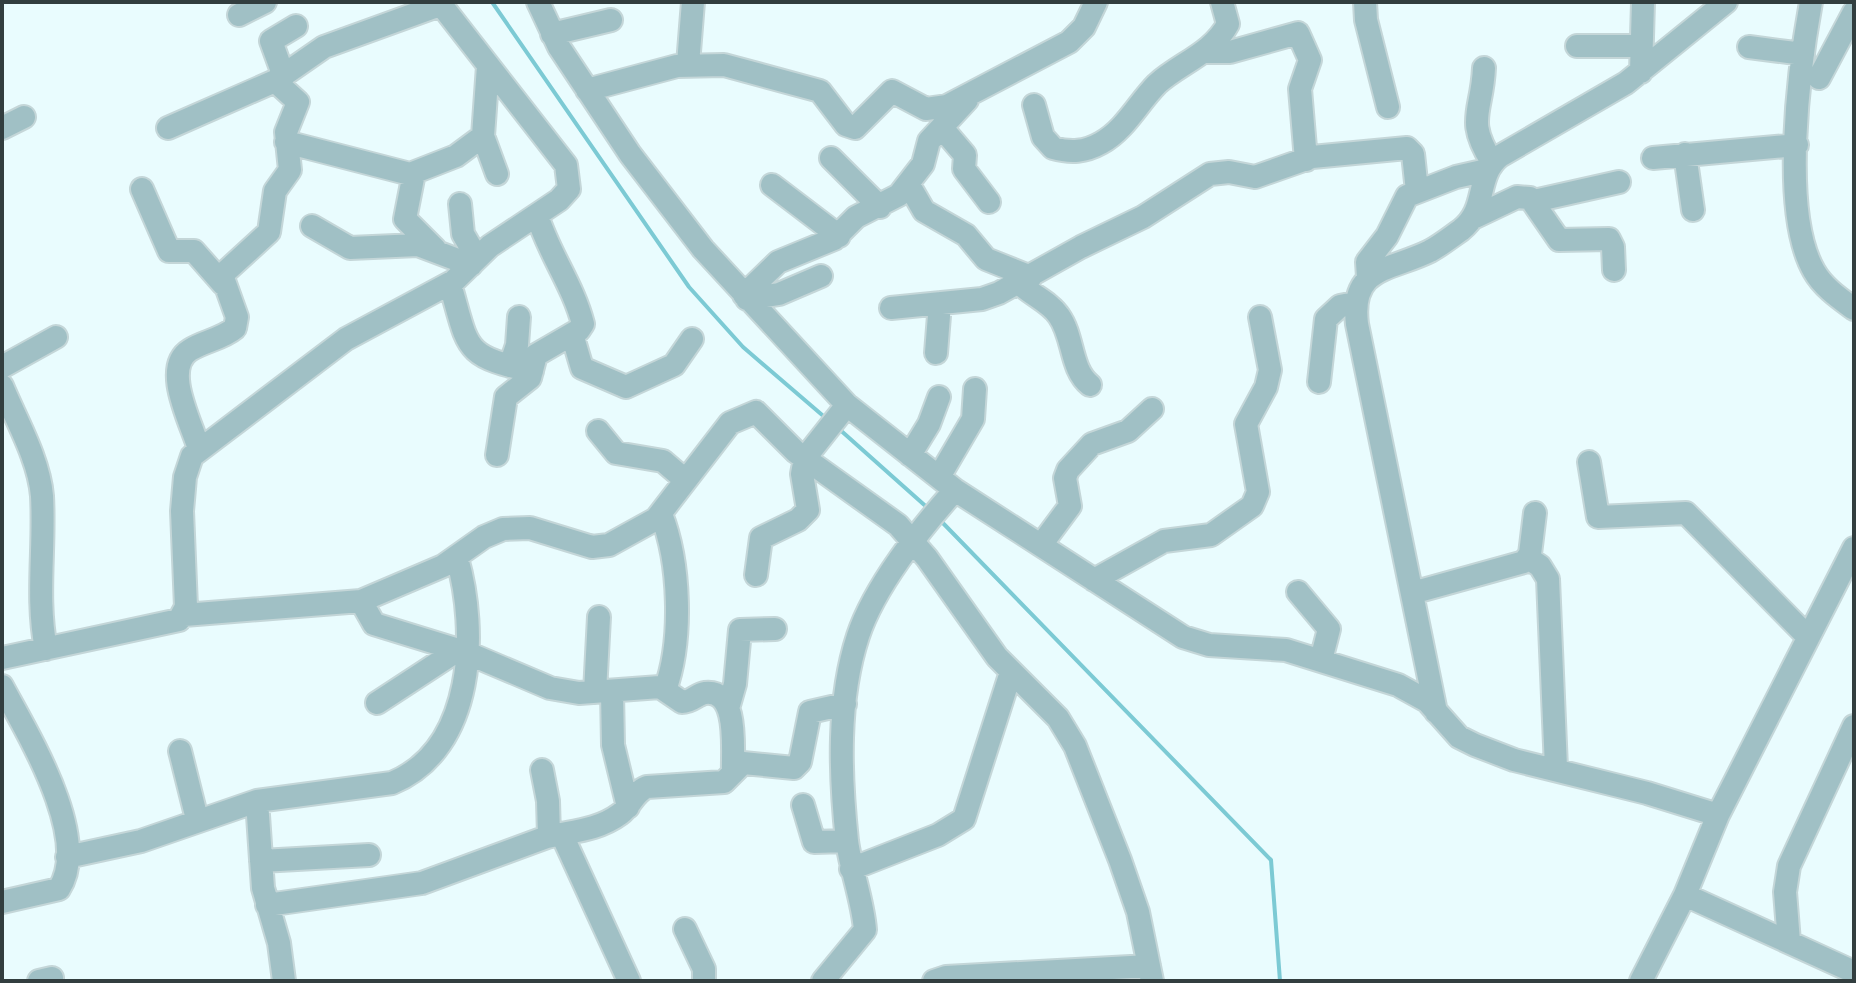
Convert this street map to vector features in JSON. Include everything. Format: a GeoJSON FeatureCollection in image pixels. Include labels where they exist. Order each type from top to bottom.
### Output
{"type":"FeatureCollection","features":[{"type":"Feature","properties":{"kind":"street"},"geometry":{"type":"LineString","coordinates":[[239,15],[265,2]]}},
{"type":"Feature","properties":{"kind":"street"},"geometry":{"type":"LineString","coordinates":[[538,2],[552,34],[630,154],[842,411],[910,455],[948,487],[1183,637],[1209,645],[1286,650],[1398,685],[1414,692],[1459,737],[1475,745],[1514,760],[1556,768],[1718,815]]}},
{"type":"Feature","properties":{"kind":"street"},"geometry":{"type":"LineString","coordinates":[[688,64],[693,2]]}},
{"type":"Feature","properties":{"kind":"street"},"geometry":{"type":"LineString","coordinates":[[587,90],[688,64],[724,65],[820,91],[852,129],[859,127],[892,91],[926,109],[947,106],[969,95],[1079,35],[1096,2]]}},
{"type":"Feature","properties":{"kind":"street"},"geometry":{"type":"LineString","coordinates":[[1034,105],[1043,137],[1053,148],[1078,152],[1091,148],[1114,134],[1160,82],[1205,52],[1228,24],[1222,2]]}},
{"type":"Feature","properties":{"kind":"street"},"geometry":{"type":"LineString","coordinates":[[1365,2],[1366,20],[1388,107]]}},
{"type":"Feature","properties":{"kind":"street"},"geometry":{"type":"LineString","coordinates":[[1641,72],[1643,2]]}},
{"type":"Feature","properties":{"kind":"street"},"geometry":{"type":"LineString","coordinates":[[1368,277],[1368,260],[1387,236],[1403,200],[1417,191],[1490,166],[1641,72],[1726,2]]}},
{"type":"Feature","properties":{"kind":"street"},"geometry":{"type":"LineString","coordinates":[[1811,2],[1803,54],[1795,200],[1805,252],[1819,280],[1854,309]]}},
{"type":"Feature","properties":{"kind":"street"},"geometry":{"type":"LineString","coordinates":[[168,128],[279,78],[324,47],[440,3],[569,172],[565,195],[474,262],[450,284],[346,339],[250,415],[199,449],[189,462],[183,488],[184,615]]}},
{"type":"Feature","properties":{"kind":"street"},"geometry":{"type":"LineString","coordinates":[[1819,78],[1854,12]]}},
{"type":"Feature","properties":{"kind":"street"},"geometry":{"type":"LineString","coordinates":[[552,34],[611,20]]}},
{"type":"Feature","properties":{"kind":"street"},"geometry":{"type":"LineString","coordinates":[[223,284],[224,271],[269,232],[275,191],[290,170],[287,127],[298,102],[279,78],[270,44],[296,26]]}},
{"type":"Feature","properties":{"kind":"street"},"geometry":{"type":"LineString","coordinates":[[1205,52],[1230,52],[1298,33],[1310,60],[1300,89],[1306,160]]}},
{"type":"Feature","properties":{"kind":"street"},"geometry":{"type":"LineString","coordinates":[[1577,46],[1641,46]]}},
{"type":"Feature","properties":{"kind":"street"},"geometry":{"type":"LineString","coordinates":[[1749,47],[1803,54]]}},
{"type":"Feature","properties":{"kind":"street"},"geometry":{"type":"LineString","coordinates":[[488,66],[483,136],[497,174]]}},
{"type":"Feature","properties":{"kind":"street"},"geometry":{"type":"LineString","coordinates":[[1475,217],[1490,166],[1477,135],[1474,118],[1483,96],[1484,68]]}},
{"type":"Feature","properties":{"kind":"street"},"geometry":{"type":"LineString","coordinates":[[746,297],[784,258],[839,236],[856,217],[880,207],[909,185],[923,164],[929,141],[969,95]]}},
{"type":"Feature","properties":{"kind":"street"},"geometry":{"type":"LineString","coordinates":[[2,128],[24,117]]}},
{"type":"Feature","properties":{"kind":"street"},"geometry":{"type":"LineString","coordinates":[[942,128],[965,155],[964,169],[989,202]]}},
{"type":"Feature","properties":{"kind":"street"},"geometry":{"type":"LineString","coordinates":[[286,142],[398,173],[414,173],[456,156],[483,136]]}},
{"type":"Feature","properties":{"kind":"street"},"geometry":{"type":"LineString","coordinates":[[1653,158],[1797,145]]}},
{"type":"Feature","properties":{"kind":"street"},"geometry":{"type":"LineString","coordinates":[[891,308],[982,299],[1025,280],[1081,247],[1143,217],[1210,174],[1229,172],[1255,177],[1331,154],[1407,148],[1413,154],[1417,191]]}},
{"type":"Feature","properties":{"kind":"street"},"geometry":{"type":"LineString","coordinates":[[1685,154],[1693,210]]}},
{"type":"Feature","properties":{"kind":"street"},"geometry":{"type":"LineString","coordinates":[[831,158],[880,207]]}},
{"type":"Feature","properties":{"kind":"street"},"geometry":{"type":"LineString","coordinates":[[414,173],[405,219],[435,249]]}},
{"type":"Feature","properties":{"kind":"street"},"geometry":{"type":"LineString","coordinates":[[1436,712],[1355,303],[1358,290],[1368,277],[1430,251],[1475,217],[1517,197],[1534,201],[1619,182]]}},
{"type":"Feature","properties":{"kind":"street"},"geometry":{"type":"LineString","coordinates":[[772,185],[839,236]]}},
{"type":"Feature","properties":{"kind":"street"},"geometry":{"type":"LineString","coordinates":[[909,185],[924,211],[966,235],[986,259],[1025,280],[1057,313],[1069,332],[1080,374],[1090,385]]}},
{"type":"Feature","properties":{"kind":"street"},"geometry":{"type":"LineString","coordinates":[[142,189],[169,251],[194,251],[223,284],[237,317],[235,328],[190,349],[181,357],[177,370],[199,449]]}},
{"type":"Feature","properties":{"kind":"street"},"geometry":{"type":"LineString","coordinates":[[1534,201],[1559,240],[1609,239],[1613,247],[1614,270]]}},
{"type":"Feature","properties":{"kind":"street"},"geometry":{"type":"LineString","coordinates":[[460,204],[463,234],[474,262]]}},
{"type":"Feature","properties":{"kind":"street"},"geometry":{"type":"LineString","coordinates":[[521,368],[536,355],[582,328],[583,321],[567,279],[545,241],[537,215]]}},
{"type":"Feature","properties":{"kind":"street"},"geometry":{"type":"LineString","coordinates":[[312,226],[350,248],[418,245],[474,262]]}},
{"type":"Feature","properties":{"kind":"street"},"geometry":{"type":"LineString","coordinates":[[746,297],[779,294],[821,276]]}},
{"type":"Feature","properties":{"kind":"street"},"geometry":{"type":"LineString","coordinates":[[450,284],[472,348],[484,359],[521,368]]}},
{"type":"Feature","properties":{"kind":"street"},"geometry":{"type":"LineString","coordinates":[[936,353],[940,303]]}},
{"type":"Feature","properties":{"kind":"street"},"geometry":{"type":"LineString","coordinates":[[1319,382],[1326,319],[1340,306],[1355,303]]}},
{"type":"Feature","properties":{"kind":"street"},"geometry":{"type":"LineString","coordinates":[[497,455],[504,401],[524,385],[517,345],[519,317]]}},
{"type":"Feature","properties":{"kind":"street"},"geometry":{"type":"LineString","coordinates":[[1094,580],[1164,541],[1211,535],[1252,506],[1258,492],[1246,424],[1266,387],[1270,370],[1260,317]]}},
{"type":"Feature","properties":{"kind":"street"},"geometry":{"type":"LineString","coordinates":[[572,334],[582,368],[626,387],[674,365],[692,339]]}},
{"type":"Feature","properties":{"kind":"street"},"geometry":{"type":"LineString","coordinates":[[2,367],[56,337]]}},
{"type":"Feature","properties":{"kind":"street"},"geometry":{"type":"LineString","coordinates":[[2,386],[35,468],[42,494],[40,607],[46,649]]}},
{"type":"Feature","properties":{"kind":"street"},"geometry":{"type":"LineString","coordinates":[[823,981],[865,930],[847,841],[843,740],[845,704],[864,623],[948,487],[973,419],[975,389]]}},
{"type":"Feature","properties":{"kind":"street"},"geometry":{"type":"LineString","coordinates":[[910,455],[929,424],[939,397]]}},
{"type":"Feature","properties":{"kind":"street"},"geometry":{"type":"LineString","coordinates":[[1041,545],[1070,506],[1065,478],[1068,470],[1097,440],[1128,431],[1152,409]]}},
{"type":"Feature","properties":{"kind":"street"},"geometry":{"type":"LineString","coordinates":[[756,575],[761,538],[798,520],[808,510],[802,474],[810,452],[842,411]]}},
{"type":"Feature","properties":{"kind":"street"},"geometry":{"type":"LineString","coordinates":[[2,658],[174,623],[184,615],[361,601],[457,558],[484,537],[503,529],[530,528],[601,547],[626,538],[661,514],[684,479],[730,423],[751,412],[760,415],[918,537],[1011,672],[1041,697],[1058,718],[1075,746],[1120,860],[1138,912],[1150,974],[946,977],[934,981]]}},
{"type":"Feature","properties":{"kind":"street"},"geometry":{"type":"LineString","coordinates":[[598,431],[616,453],[663,461],[684,479]]}},
{"type":"Feature","properties":{"kind":"street"},"geometry":{"type":"LineString","coordinates":[[1589,462],[1596,516],[1686,513],[1808,637]]}},
{"type":"Feature","properties":{"kind":"street"},"geometry":{"type":"LineString","coordinates":[[1528,558],[1535,513]]}},
{"type":"Feature","properties":{"kind":"street"},"geometry":{"type":"LineString","coordinates":[[661,514],[672,542],[675,571],[673,666],[665,690]]}},
{"type":"Feature","properties":{"kind":"street"},"geometry":{"type":"LineString","coordinates":[[1641,981],[1685,895],[1718,815],[1854,548]]}},
{"type":"Feature","properties":{"kind":"street"},"geometry":{"type":"LineString","coordinates":[[67,857],[141,841],[197,819],[257,801],[392,783],[410,774],[454,722],[462,700],[462,651],[468,603],[457,558]]}},
{"type":"Feature","properties":{"kind":"street"},"geometry":{"type":"LineString","coordinates":[[1412,593],[1511,567],[1528,558]]}},
{"type":"Feature","properties":{"kind":"street"},"geometry":{"type":"LineString","coordinates":[[1528,558],[1540,566],[1548,579],[1556,768]]}},
{"type":"Feature","properties":{"kind":"street"},"geometry":{"type":"LineString","coordinates":[[1298,592],[1329,629],[1321,660]]}},
{"type":"Feature","properties":{"kind":"street"},"geometry":{"type":"LineString","coordinates":[[361,601],[374,624],[462,651],[550,688],[603,692],[657,687],[682,702],[704,693],[717,696],[729,705]]}},
{"type":"Feature","properties":{"kind":"street"},"geometry":{"type":"LineString","coordinates":[[599,617],[603,692],[628,807]]}},
{"type":"Feature","properties":{"kind":"street"},"geometry":{"type":"LineString","coordinates":[[733,773],[729,705],[734,693],[740,630],[775,629]]}},
{"type":"Feature","properties":{"kind":"street"},"geometry":{"type":"LineString","coordinates":[[377,703],[462,651]]}},
{"type":"Feature","properties":{"kind":"street"},"geometry":{"type":"LineString","coordinates":[[851,869],[938,835],[964,819],[1011,672]]}},
{"type":"Feature","properties":{"kind":"street"},"geometry":{"type":"LineString","coordinates":[[2,686],[52,781],[60,805],[67,857],[64,881],[59,889],[2,902]]}},
{"type":"Feature","properties":{"kind":"street"},"geometry":{"type":"LineString","coordinates":[[267,905],[422,883],[556,836],[609,821],[647,787],[724,782],[743,763],[794,768],[800,762],[810,712],[845,704]]}},
{"type":"Feature","properties":{"kind":"street"},"geometry":{"type":"LineString","coordinates":[[1789,942],[1785,892],[1789,866],[1854,726]]}},
{"type":"Feature","properties":{"kind":"street"},"geometry":{"type":"LineString","coordinates":[[180,751],[197,819]]}},
{"type":"Feature","properties":{"kind":"street"},"geometry":{"type":"LineString","coordinates":[[542,770],[556,836],[629,981]]}},
{"type":"Feature","properties":{"kind":"street"},"geometry":{"type":"LineString","coordinates":[[257,801],[267,905],[279,943],[284,981]]}},
{"type":"Feature","properties":{"kind":"street"},"geometry":{"type":"LineString","coordinates":[[803,805],[816,844],[847,841]]}},
{"type":"Feature","properties":{"kind":"street"},"geometry":{"type":"LineString","coordinates":[[261,861],[369,855]]}},
{"type":"Feature","properties":{"kind":"street"},"geometry":{"type":"LineString","coordinates":[[1685,895],[1854,972]]}},
{"type":"Feature","properties":{"kind":"street"},"geometry":{"type":"LineString","coordinates":[[685,929],[704,969],[704,981]]}},
{"type":"Feature","properties":{"kind":"waterway"},"geometry":{"type":"LineString","coordinates":[[492,2],[689,287],[743,347],[828,420]]}},
{"type":"Feature","properties":{"kind":"waterway"},"geometry":{"type":"LineString","coordinates":[[838,428],[930,510]]}},
{"type":"Feature","properties":{"kind":"waterway"},"geometry":{"type":"LineString","coordinates":[[939,519],[1271,860],[1280,981]]}}]}
